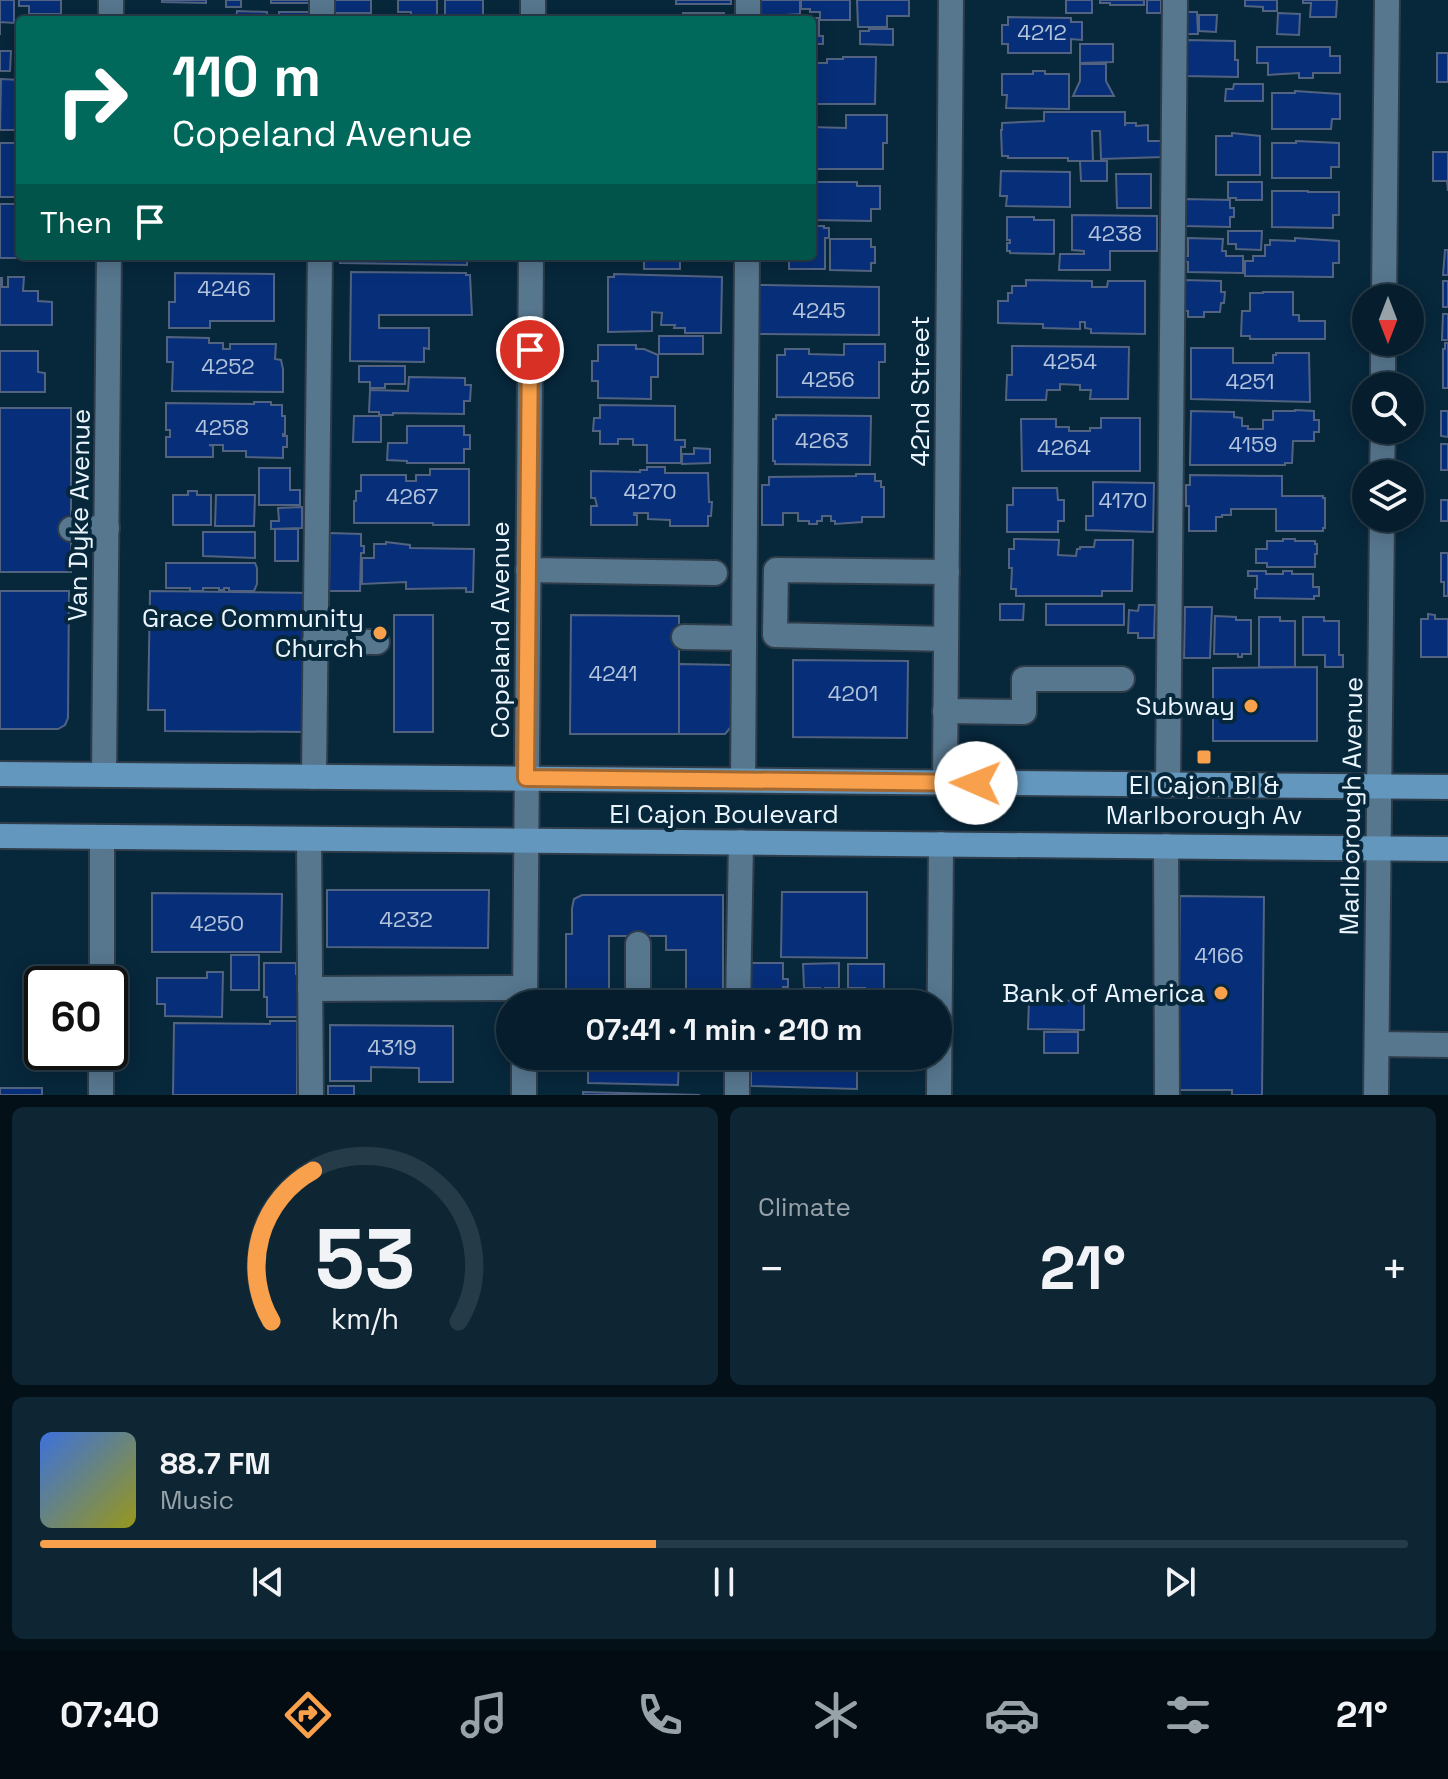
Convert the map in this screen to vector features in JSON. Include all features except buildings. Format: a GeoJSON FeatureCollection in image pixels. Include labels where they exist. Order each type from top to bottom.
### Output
{"type":"FeatureCollection","features":[{"type":"Feature","properties":{"kind":"main road","name":"El Cajon Boulevard"},"geometry":{"type":"LineString","coordinates":[[0,774],[1448,787]]}},
{"type":"Feature","properties":{"kind":"main road","name":"El Cajon Boulevard"},"geometry":{"type":"LineString","coordinates":[[0,836],[1448,849]]}},
{"type":"Feature","properties":{"kind":"street","name":"42nd Street"},"geometry":{"type":"LineString","coordinates":[[945,782],[951,0]]}},
{"type":"Feature","properties":{"kind":"street"},"geometry":{"type":"LineString","coordinates":[[1168,785],[1175,0]]}},
{"type":"Feature","properties":{"kind":"street"},"geometry":{"type":"LineString","coordinates":[[1384,284],[1387,0]]}},
{"type":"Feature","properties":{"kind":"street","name":"Van Dyke Avenue"},"geometry":{"type":"LineString","coordinates":[[104,775],[109,260]]}},
{"type":"Feature","properties":{"kind":"street"},"geometry":{"type":"LineString","coordinates":[[314,777],[320,260]]}},
{"type":"Feature","properties":{"kind":"street","name":"Copeland Avenue"},"geometry":{"type":"LineString","coordinates":[[525,990],[531,260]]}},
{"type":"Feature","properties":{"kind":"street"},"geometry":{"type":"LineString","coordinates":[[743,780],[747,260]]}},
{"type":"Feature","properties":{"kind":"street"},"geometry":{"type":"LineString","coordinates":[[71,529],[107,528]]}},
{"type":"Feature","properties":{"kind":"street","name":"Marlborough Avenue"},"geometry":{"type":"LineString","coordinates":[[1376,1095],[1382,532]]}},
{"type":"Feature","properties":{"kind":"street"},"geometry":{"type":"LineString","coordinates":[[528,570],[715,573]]}},
{"type":"Feature","properties":{"kind":"street"},"geometry":{"type":"LineString","coordinates":[[946,639],[775,635],[776,570],[947,572]]}},
{"type":"Feature","properties":{"kind":"street"},"geometry":{"type":"LineString","coordinates":[[684,637],[744,638]]}},
{"type":"Feature","properties":{"kind":"street"},"geometry":{"type":"LineString","coordinates":[[315,641],[377,642]]}},
{"type":"Feature","properties":{"kind":"street"},"geometry":{"type":"LineString","coordinates":[[945,711],[1024,712],[1024,679],[1122,679]]}},
{"type":"Feature","properties":{"kind":"street"},"geometry":{"type":"LineString","coordinates":[[102,837],[102,966]]}},
{"type":"Feature","properties":{"kind":"street"},"geometry":{"type":"LineString","coordinates":[[309,839],[311,1095]]}},
{"type":"Feature","properties":{"kind":"street"},"geometry":{"type":"LineString","coordinates":[[738,990],[741,842]]}},
{"type":"Feature","properties":{"kind":"street"},"geometry":{"type":"LineString","coordinates":[[939,1095],[941,844]]}},
{"type":"Feature","properties":{"kind":"street"},"geometry":{"type":"LineString","coordinates":[[1166,846],[1167,1095]]}},
{"type":"Feature","properties":{"kind":"street"},"geometry":{"type":"LineString","coordinates":[[638,944],[638,990]]}},
{"type":"Feature","properties":{"kind":"street"},"geometry":{"type":"LineString","coordinates":[[310,989],[496,995]]}},
{"type":"Feature","properties":{"kind":"street"},"geometry":{"type":"LineString","coordinates":[[1377,1044],[1448,1045]]}},
{"type":"Feature","properties":{"kind":"street"},"geometry":{"type":"LineString","coordinates":[[101,1070],[101,1095]]}},
{"type":"Feature","properties":{"kind":"street"},"geometry":{"type":"LineString","coordinates":[[524,1070],[524,1095]]}},
{"type":"Feature","properties":{"kind":"street"},"geometry":{"type":"LineString","coordinates":[[737,1070],[737,1095]]}},
{"type":"Feature","properties":{"kind":"place","name":"Grace Community Church"},"geometry":{"type":"Point","coordinates":[380,633]}},
{"type":"Feature","properties":{"kind":"place","name":"Subway"},"geometry":{"type":"Point","coordinates":[1251,706]}},
{"type":"Feature","properties":{"kind":"place","name":"El Cajon Bl & Marlborough Av"},"geometry":{"type":"Point","coordinates":[1204,757]}},
{"type":"Feature","properties":{"kind":"place","name":"Bank of America"},"geometry":{"type":"Point","coordinates":[1221,993]}},
{"type":"Feature","properties":{"kind":"route"},"geometry":{"type":"LineString","coordinates":[[530,350],[526,778],[976,783]]}}]}
